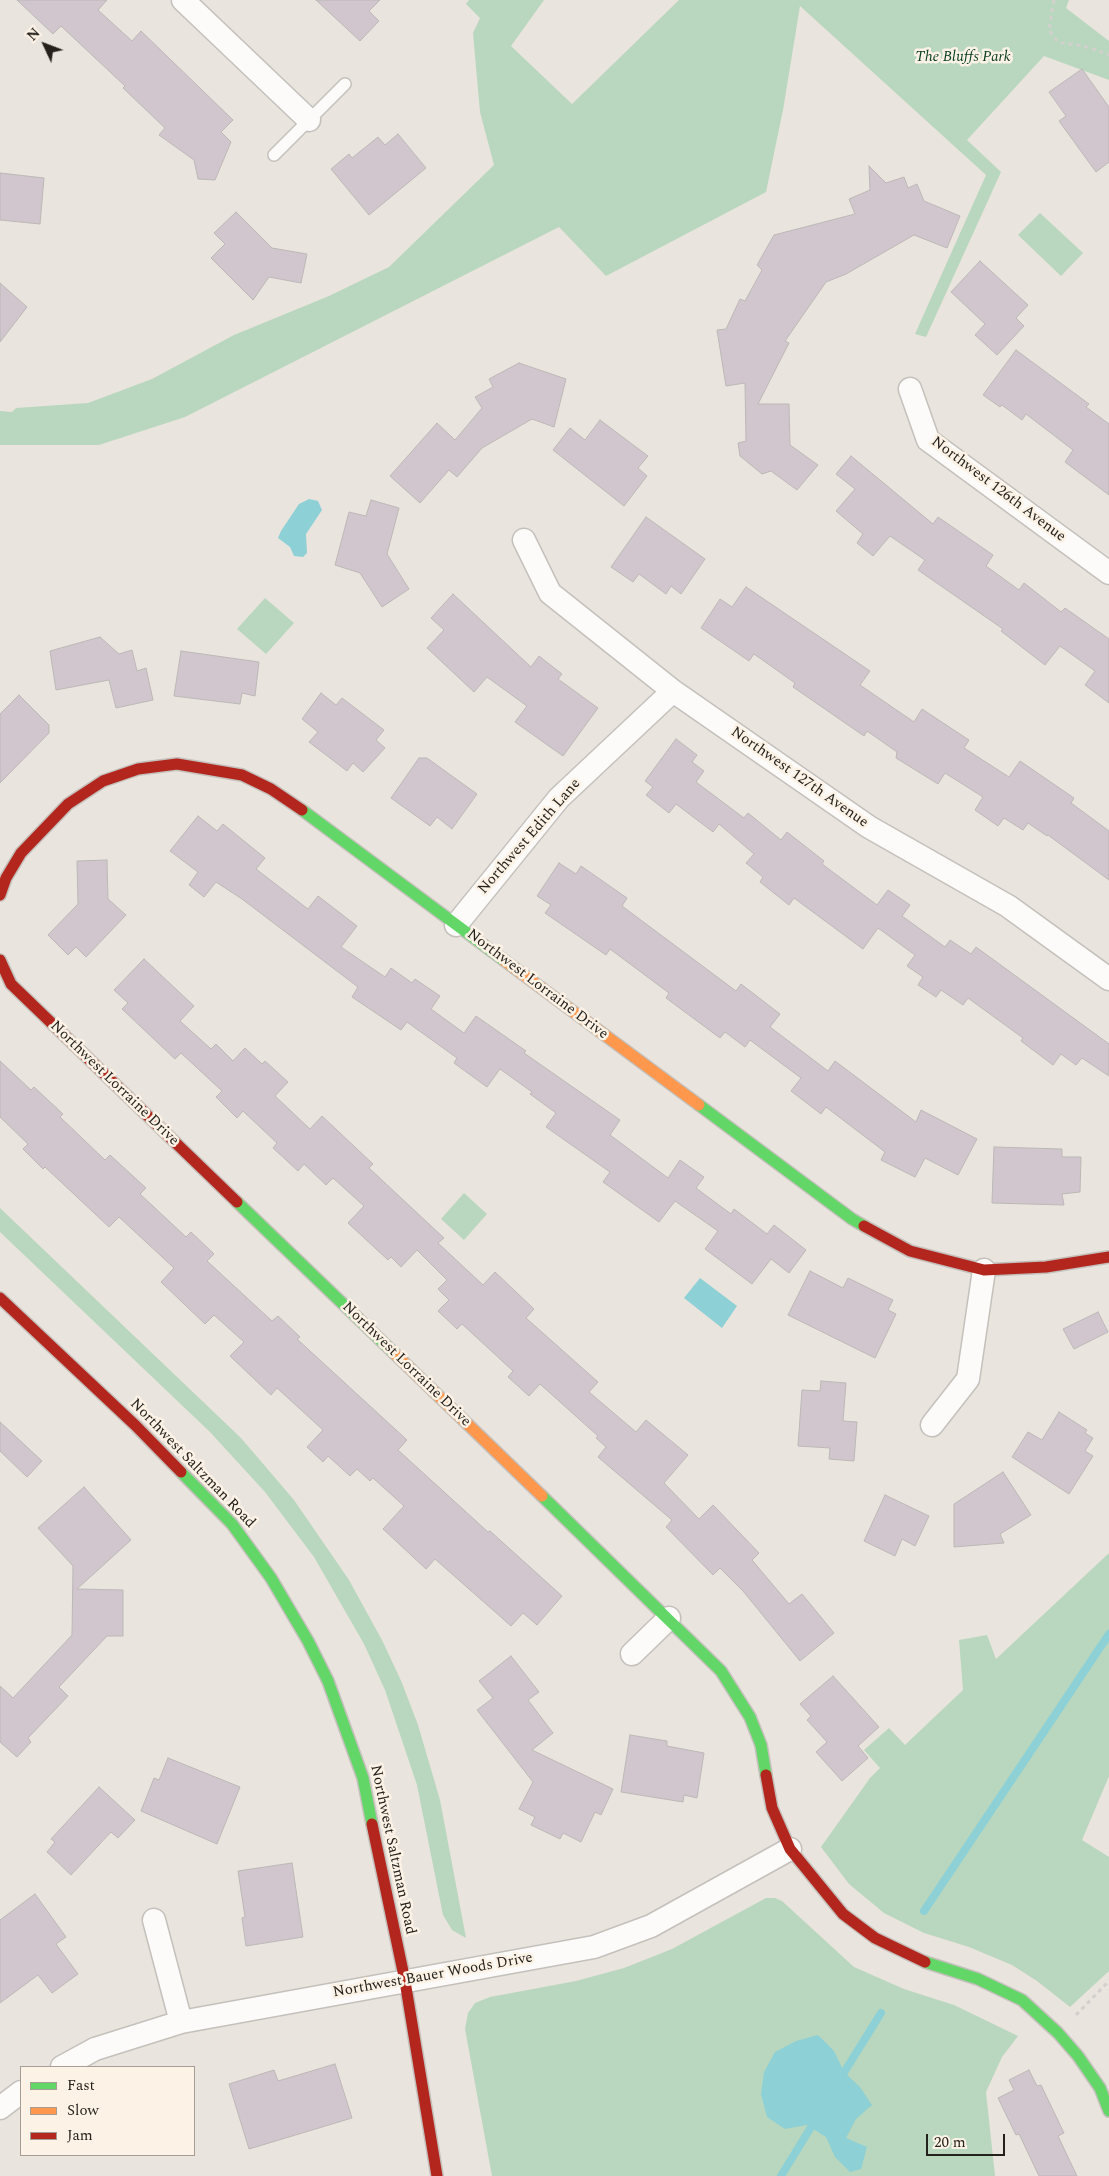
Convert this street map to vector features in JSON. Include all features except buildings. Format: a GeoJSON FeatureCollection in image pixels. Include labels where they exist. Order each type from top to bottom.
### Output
{"type":"FeatureCollection","features":[{"type":"Feature","properties":{"kind":"street"},"geometry":{"type":"LineString","coordinates":[[183,0],[309,120]]}},
{"type":"Feature","properties":{"kind":"street","name":"Northwest 126th Avenue"},"geometry":{"type":"LineString","coordinates":[[910,389],[928,440],[1109,573]]}},
{"type":"Feature","properties":{"kind":"street","name":"Northwest 127th Avenue"},"geometry":{"type":"LineString","coordinates":[[524,540],[550,593],[674,691],[869,827],[1008,906],[1109,979]]}},
{"type":"Feature","properties":{"kind":"street","name":"Northwest Edith Lane"},"geometry":{"type":"LineString","coordinates":[[456,925],[560,798],[674,691]]}},
{"type":"Feature","properties":{"kind":"street","name":"Northwest Lorraine Drive"},"geometry":{"type":"LineString","coordinates":[[0,895],[6,878],[21,853],[68,804],[103,781],[138,769],[177,764],[242,775],[270,789],[852,1219],[910,1251],[984,1270],[1046,1267],[1109,1257]]}},
{"type":"Feature","properties":{"kind":"street","name":"Northwest Lorraine Drive"},"geometry":{"type":"LineString","coordinates":[[0,960],[11,984],[669,1618],[721,1671],[750,1717],[761,1744],[772,1808],[790,1849],[843,1914],[875,1938],[915,1959],[978,1979],[1022,2000],[1058,2033],[1078,2056],[1100,2088],[1109,2111]]}},
{"type":"Feature","properties":{"kind":"street"},"geometry":{"type":"LineString","coordinates":[[932,1425],[968,1378],[984,1270]]}},
{"type":"Feature","properties":{"kind":"street","name":"Northwest Saltzman Road"},"geometry":{"type":"LineString","coordinates":[[0,1298],[136,1426],[232,1524],[271,1578],[328,1680],[363,1778],[405,1981],[437,2176]]}},
{"type":"Feature","properties":{"kind":"street"},"geometry":{"type":"LineString","coordinates":[[632,1654],[669,1618]]}},
{"type":"Feature","properties":{"kind":"street","name":"Northwest Bauer Woods Drive"},"geometry":{"type":"LineString","coordinates":[[64,2066],[95,2049],[181,2022],[594,1947],[651,1926],[790,1849]]}},
{"type":"Feature","properties":{"kind":"street"},"geometry":{"type":"LineString","coordinates":[[154,1920],[181,2022]]}},
{"type":"Feature","properties":{"kind":"street"},"geometry":{"type":"LineString","coordinates":[[0,2108],[20,2093]]}},
{"type":"Feature","properties":{"kind":"lane"},"geometry":{"type":"LineString","coordinates":[[274,155],[345,84]]}},
{"type":"Feature","properties":{"kind":"path"},"geometry":{"type":"LineString","coordinates":[[1054,0],[1049,30],[1056,40],[1062,43],[1084,46],[1109,56]]}},
{"type":"Feature","properties":{"kind":"path"},"geometry":{"type":"LineString","coordinates":[[1058,2033],[1109,1981]]}},
{"type":"Feature","properties":{"kind":"green space","name":"The Bluffs Park"},"geometry":{"type":"Polygon","coordinates":[[[469,0],[544,0],[511,46],[572,104],[679,0],[1069,0],[1066,8],[1109,41],[1109,80],[1044,56],[967,140],[1001,172],[926,337],[915,334],[986,175],[800,6],[783,110],[766,192],[606,276],[559,227],[185,417],[99,445],[0,445],[0,411],[12,412],[16,408],[88,403],[152,379],[234,335],[329,296],[389,267],[494,165],[480,112],[473,33],[480,18],[466,4],[469,0]]]}},
{"type":"Feature","properties":{"kind":"green space"},"geometry":{"type":"Polygon","coordinates":[[[1040,213],[1083,253],[1061,276],[1018,235],[1040,213]]]}},
{"type":"Feature","properties":{"kind":"green space"},"geometry":{"type":"Polygon","coordinates":[[[265,598],[294,623],[266,654],[237,629],[265,598]]]}},
{"type":"Feature","properties":{"kind":"green space"},"geometry":{"type":"Polygon","coordinates":[[[464,1193],[487,1214],[464,1240],[441,1219],[464,1193]]]}},
{"type":"Feature","properties":{"kind":"green space"},"geometry":{"type":"Polygon","coordinates":[[[0,1208],[241,1438],[294,1500],[349,1580],[383,1642],[402,1683],[418,1725],[440,1800],[466,1938],[452,1930],[443,1915],[417,1785],[385,1690],[364,1644],[314,1557],[265,1492],[210,1432],[0,1232],[0,1208]]]}},
{"type":"Feature","properties":{"kind":"green space"},"geometry":{"type":"Polygon","coordinates":[[[1109,1553],[1109,1776],[1082,1840],[1109,1857],[1109,1971],[1070,2007],[1037,1981],[1012,1965],[969,1947],[924,1933],[884,1913],[849,1884],[821,1847],[870,1778],[880,1768],[864,1750],[889,1728],[905,1745],[963,1690],[959,1640],[987,1635],[996,1659],[1109,1553]]]}},
{"type":"Feature","properties":{"kind":"green space"},"geometry":{"type":"Polygon","coordinates":[[[766,1898],[775,1898],[782,1901],[854,1967],[904,1989],[954,2005],[1018,2036],[1002,2057],[986,2092],[995,2176],[492,2176],[465,2029],[468,2013],[475,2003],[490,1997],[576,1981],[624,1968],[672,1949],[766,1898]]]}},
{"type":"Feature","properties":{"kind":"water"},"geometry":{"type":"Polygon","coordinates":[[[309,499],[318,501],[322,510],[306,534],[307,553],[303,557],[294,556],[290,547],[278,538],[299,504],[309,499]]]}},
{"type":"Feature","properties":{"kind":"water"},"geometry":{"type":"Polygon","coordinates":[[[700,1278],[737,1306],[722,1328],[684,1298],[700,1278]]]}},
{"type":"Feature","properties":{"kind":"water"},"geometry":{"type":"Polygon","coordinates":[[[818,2035],[834,2051],[844,2072],[860,2087],[872,2105],[856,2119],[846,2138],[867,2147],[861,2169],[850,2172],[835,2157],[826,2137],[807,2125],[785,2129],[767,2117],[761,2094],[764,2072],[775,2052],[796,2041],[818,2035]]]}},
{"type":"Feature","properties":{"kind":"waterway"},"geometry":{"type":"LineString","coordinates":[[924,1911],[1109,1634]]}},
{"type":"Feature","properties":{"kind":"waterway"},"geometry":{"type":"LineString","coordinates":[[840,2079],[881,2013]]}},
{"type":"Feature","properties":{"kind":"waterway"},"geometry":{"type":"LineString","coordinates":[[781,2176],[816,2119]]}},
{"type":"Feature","properties":{"kind":"traffic: fast"},"geometry":{"type":"LineString","coordinates":[[302,810],[505,961]]}},
{"type":"Feature","properties":{"kind":"traffic: fast"},"geometry":{"type":"LineString","coordinates":[[699,1105],[864,1226]]}},
{"type":"Feature","properties":{"kind":"traffic: fast"},"geometry":{"type":"LineString","coordinates":[[237,1202],[394,1353]]}},
{"type":"Feature","properties":{"kind":"traffic: fast"},"geometry":{"type":"LineString","coordinates":[[181,1472],[232,1524],[271,1578],[308,1641],[328,1681],[363,1778],[372,1824]]}},
{"type":"Feature","properties":{"kind":"traffic: fast"},"geometry":{"type":"LineString","coordinates":[[542,1496],[721,1671],[750,1717],[761,1745],[766,1775]]}},
{"type":"Feature","properties":{"kind":"traffic: fast"},"geometry":{"type":"LineString","coordinates":[[925,1962],[978,1979],[1022,2000],[1058,2033],[1078,2056],[1100,2088],[1109,2111]]}},
{"type":"Feature","properties":{"kind":"traffic: slow"},"geometry":{"type":"LineString","coordinates":[[505,961],[699,1105]]}},
{"type":"Feature","properties":{"kind":"traffic: slow"},"geometry":{"type":"LineString","coordinates":[[394,1353],[542,1496]]}},
{"type":"Feature","properties":{"kind":"traffic: jam"},"geometry":{"type":"LineString","coordinates":[[0,895],[6,878],[21,853],[68,804],[103,781],[138,769],[177,764],[242,775],[271,789],[302,810]]}},
{"type":"Feature","properties":{"kind":"traffic: jam"},"geometry":{"type":"LineString","coordinates":[[0,960],[11,984],[237,1202]]}},
{"type":"Feature","properties":{"kind":"traffic: jam"},"geometry":{"type":"LineString","coordinates":[[864,1226],[910,1251],[984,1270],[1046,1267],[1109,1257]]}},
{"type":"Feature","properties":{"kind":"traffic: jam"},"geometry":{"type":"LineString","coordinates":[[0,1298],[136,1426],[181,1472]]}},
{"type":"Feature","properties":{"kind":"traffic: jam"},"geometry":{"type":"LineString","coordinates":[[766,1775],[772,1808],[790,1849],[843,1914],[875,1938],[925,1962]]}},
{"type":"Feature","properties":{"kind":"traffic: jam"},"geometry":{"type":"LineString","coordinates":[[372,1824],[405,1981],[437,2176]]}}]}
